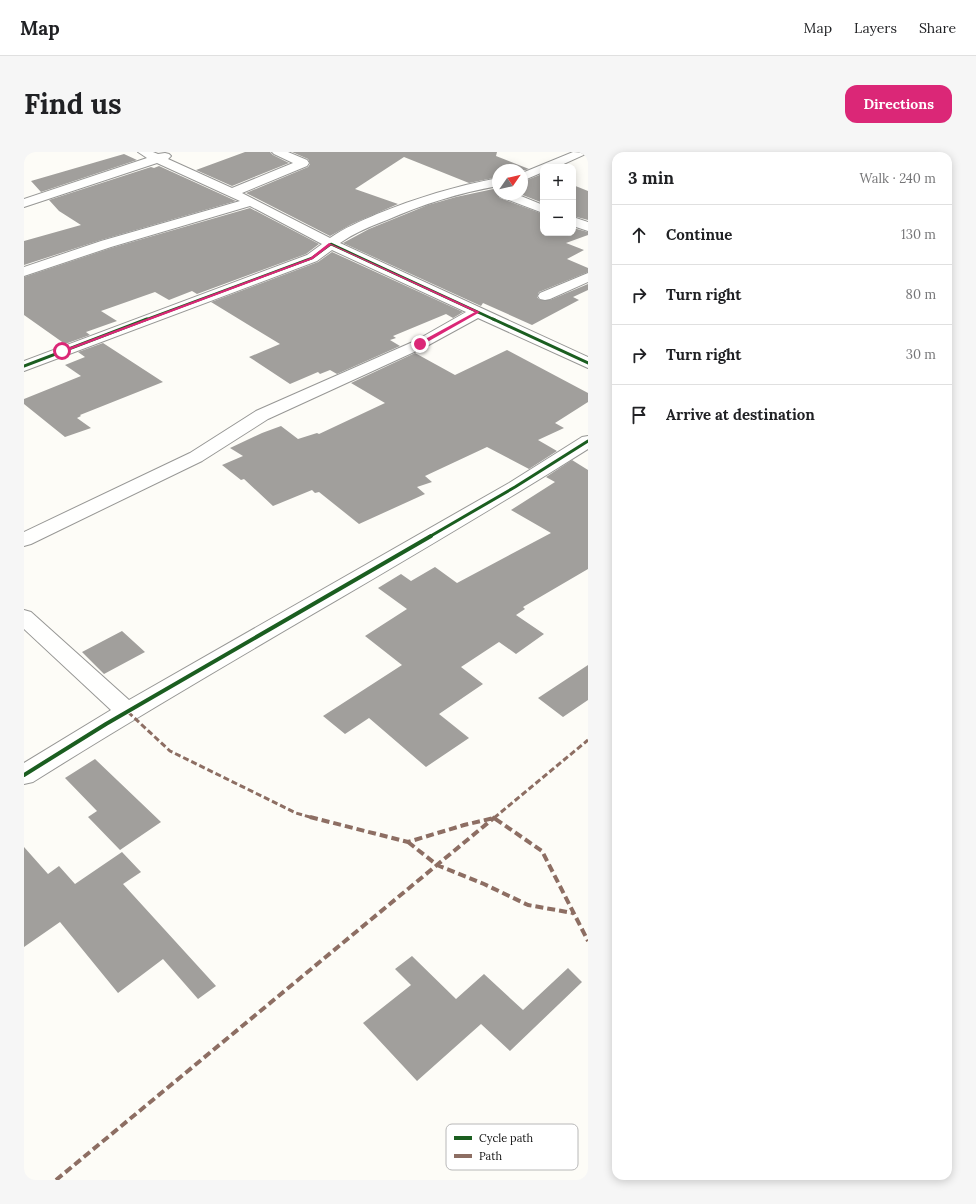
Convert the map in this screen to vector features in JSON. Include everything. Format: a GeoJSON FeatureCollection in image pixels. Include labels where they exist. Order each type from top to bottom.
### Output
{"type":"FeatureCollection","features":[{"type":"Feature","properties":{"kind":"street"},"geometry":{"type":"LineString","coordinates":[[144,152],[251,202],[331,244],[588,363]]}},
{"type":"Feature","properties":{"kind":"street"},"geometry":{"type":"LineString","coordinates":[[24,203],[177,152]]}},
{"type":"Feature","properties":{"kind":"street"},"geometry":{"type":"LineString","coordinates":[[231,193],[303,163],[278,152]]}},
{"type":"Feature","properties":{"kind":"street"},"geometry":{"type":"LineString","coordinates":[[554,164],[584,152]]}},
{"type":"Feature","properties":{"kind":"street"},"geometry":{"type":"LineString","coordinates":[[528,174],[540,169]]}},
{"type":"Feature","properties":{"kind":"street"},"geometry":{"type":"LineString","coordinates":[[24,366],[216,292],[312,258],[342,234],[399,210],[436,197],[492,183]]}},
{"type":"Feature","properties":{"kind":"street"},"geometry":{"type":"LineString","coordinates":[[482,185],[492,189]]}},
{"type":"Feature","properties":{"kind":"street"},"geometry":{"type":"LineString","coordinates":[[520,200],[540,208]]}},
{"type":"Feature","properties":{"kind":"street"},"geometry":{"type":"LineString","coordinates":[[24,272],[106,244],[251,202]]}},
{"type":"Feature","properties":{"kind":"street"},"geometry":{"type":"LineString","coordinates":[[576,222],[588,227]]}},
{"type":"Feature","properties":{"kind":"street"},"geometry":{"type":"LineString","coordinates":[[544,296],[588,277]]}},
{"type":"Feature","properties":{"kind":"street"},"geometry":{"type":"LineString","coordinates":[[24,540],[196,456],[262,415],[420,344],[478,312]]}},
{"type":"Feature","properties":{"kind":"street"},"geometry":{"type":"LineString","coordinates":[[24,775],[128,712],[515,488],[588,441]]}},
{"type":"Feature","properties":{"kind":"street"},"geometry":{"type":"LineString","coordinates":[[24,617],[128,712]]}},
{"type":"Feature","properties":{"kind":"building"},"geometry":{"type":"Polygon","coordinates":[[[245,152],[270,152],[289,163],[232,186],[196,170],[245,152]]]}},
{"type":"Feature","properties":{"kind":"building"},"geometry":{"type":"Polygon","coordinates":[[[292,152],[497,152],[496,156],[516,164],[492,164],[492,178],[469,183],[404,157],[355,189],[398,204],[352,224],[330,236],[246,193],[308,167],[310,164],[308,159],[292,152]]]}},
{"type":"Feature","properties":{"kind":"building"},"geometry":{"type":"Polygon","coordinates":[[[124,154],[137,160],[41,192],[31,181],[124,154]]]}},
{"type":"Feature","properties":{"kind":"building"},"geometry":{"type":"Polygon","coordinates":[[[159,166],[236,201],[101,240],[24,265],[24,241],[81,225],[59,211],[49,200],[151,167],[154,168],[159,166]]]}},
{"type":"Feature","properties":{"kind":"building"},"geometry":{"type":"Polygon","coordinates":[[[540,175],[540,202],[528,197],[528,180],[540,175]]]}},
{"type":"Feature","properties":{"kind":"building"},"geometry":{"type":"Polygon","coordinates":[[[576,186],[588,191],[588,220],[576,217],[576,186]]]}},
{"type":"Feature","properties":{"kind":"building"},"geometry":{"type":"Polygon","coordinates":[[[492,189],[492,200],[505,200],[540,213],[540,236],[576,236],[576,229],[588,232],[588,235],[566,243],[584,250],[567,259],[588,268],[588,272],[539,292],[537,297],[540,300],[550,300],[588,284],[588,290],[573,297],[579,300],[532,325],[483,303],[481,306],[343,243],[369,229],[428,205],[492,189]]]}},
{"type":"Feature","properties":{"kind":"building"},"geometry":{"type":"Polygon","coordinates":[[[250,208],[319,244],[306,254],[197,294],[192,291],[169,300],[155,292],[101,311],[117,321],[86,332],[90,335],[65,344],[24,315],[24,277],[111,248],[250,208]]]}},
{"type":"Feature","properties":{"kind":"building"},"geometry":{"type":"Polygon","coordinates":[[[332,252],[463,312],[453,318],[446,314],[393,336],[396,338],[390,340],[400,346],[337,374],[330,370],[320,374],[318,372],[290,384],[249,357],[280,344],[211,302],[318,262],[332,252]]]}},
{"type":"Feature","properties":{"kind":"building"},"geometry":{"type":"Polygon","coordinates":[[[103,343],[163,382],[80,415],[81,416],[77,418],[91,428],[65,437],[24,404],[24,399],[81,376],[65,365],[85,357],[78,352],[103,343]]]}},
{"type":"Feature","properties":{"kind":"building"},"geometry":{"type":"Polygon","coordinates":[[[507,350],[588,393],[588,402],[555,423],[564,428],[538,440],[557,451],[529,469],[487,447],[425,476],[432,482],[417,487],[425,494],[359,524],[319,492],[315,493],[312,490],[273,506],[244,479],[241,480],[222,465],[243,456],[230,448],[262,433],[281,426],[298,439],[317,433],[319,434],[385,403],[351,383],[415,353],[455,375],[507,350]]]}},
{"type":"Feature","properties":{"kind":"building"},"geometry":{"type":"Polygon","coordinates":[[[572,460],[588,470],[588,569],[523,607],[525,609],[516,615],[544,634],[516,654],[499,642],[461,667],[483,684],[439,714],[469,738],[426,767],[369,718],[345,734],[323,716],[402,665],[365,636],[407,609],[378,588],[401,574],[411,581],[435,567],[457,583],[551,533],[511,510],[555,482],[546,477],[572,460]]]}},
{"type":"Feature","properties":{"kind":"building"},"geometry":{"type":"Polygon","coordinates":[[[122,631],[145,652],[104,674],[82,652],[122,631]]]}},
{"type":"Feature","properties":{"kind":"building"},"geometry":{"type":"Polygon","coordinates":[[[588,665],[588,700],[563,717],[538,698],[588,665]]]}},
{"type":"Feature","properties":{"kind":"building"},"geometry":{"type":"Polygon","coordinates":[[[95,759],[161,822],[120,850],[88,817],[97,811],[65,778],[95,759]]]}},
{"type":"Feature","properties":{"kind":"building"},"geometry":{"type":"Polygon","coordinates":[[[24,847],[48,874],[59,866],[75,884],[122,852],[141,872],[123,884],[216,986],[198,999],[163,959],[118,993],[60,922],[24,947],[24,847]]]}},
{"type":"Feature","properties":{"kind":"building"},"geometry":{"type":"Polygon","coordinates":[[[412,956],[456,999],[484,974],[523,1010],[568,968],[582,982],[510,1051],[481,1024],[417,1081],[363,1023],[411,985],[395,969],[412,956]]]}},
{"type":"Feature","properties":{"kind":"marked path"},"geometry":{"type":"LineString","coordinates":[[128,712],[170,751],[296,813],[408,842],[464,825],[494,818],[542,851],[588,941]]}},
{"type":"Feature","properties":{"kind":"marked path"},"geometry":{"type":"LineString","coordinates":[[56,1180],[588,740]]}},
{"type":"Feature","properties":{"kind":"marked path"},"geometry":{"type":"LineString","coordinates":[[408,842],[437,865],[484,884],[528,905],[573,913]]}},
{"type":"Feature","properties":{"kind":"cycle path"},"geometry":{"type":"LineString","coordinates":[[24,366],[312,258],[331,244],[588,363]]}},
{"type":"Feature","properties":{"kind":"cycle path"},"geometry":{"type":"LineString","coordinates":[[24,775],[106,724],[515,487],[588,441]]}},
{"type":"Feature","properties":{"kind":"route"},"geometry":{"type":"LineString","coordinates":[[62,351],[312,258],[331,244],[478,312],[420,344]]}}]}
